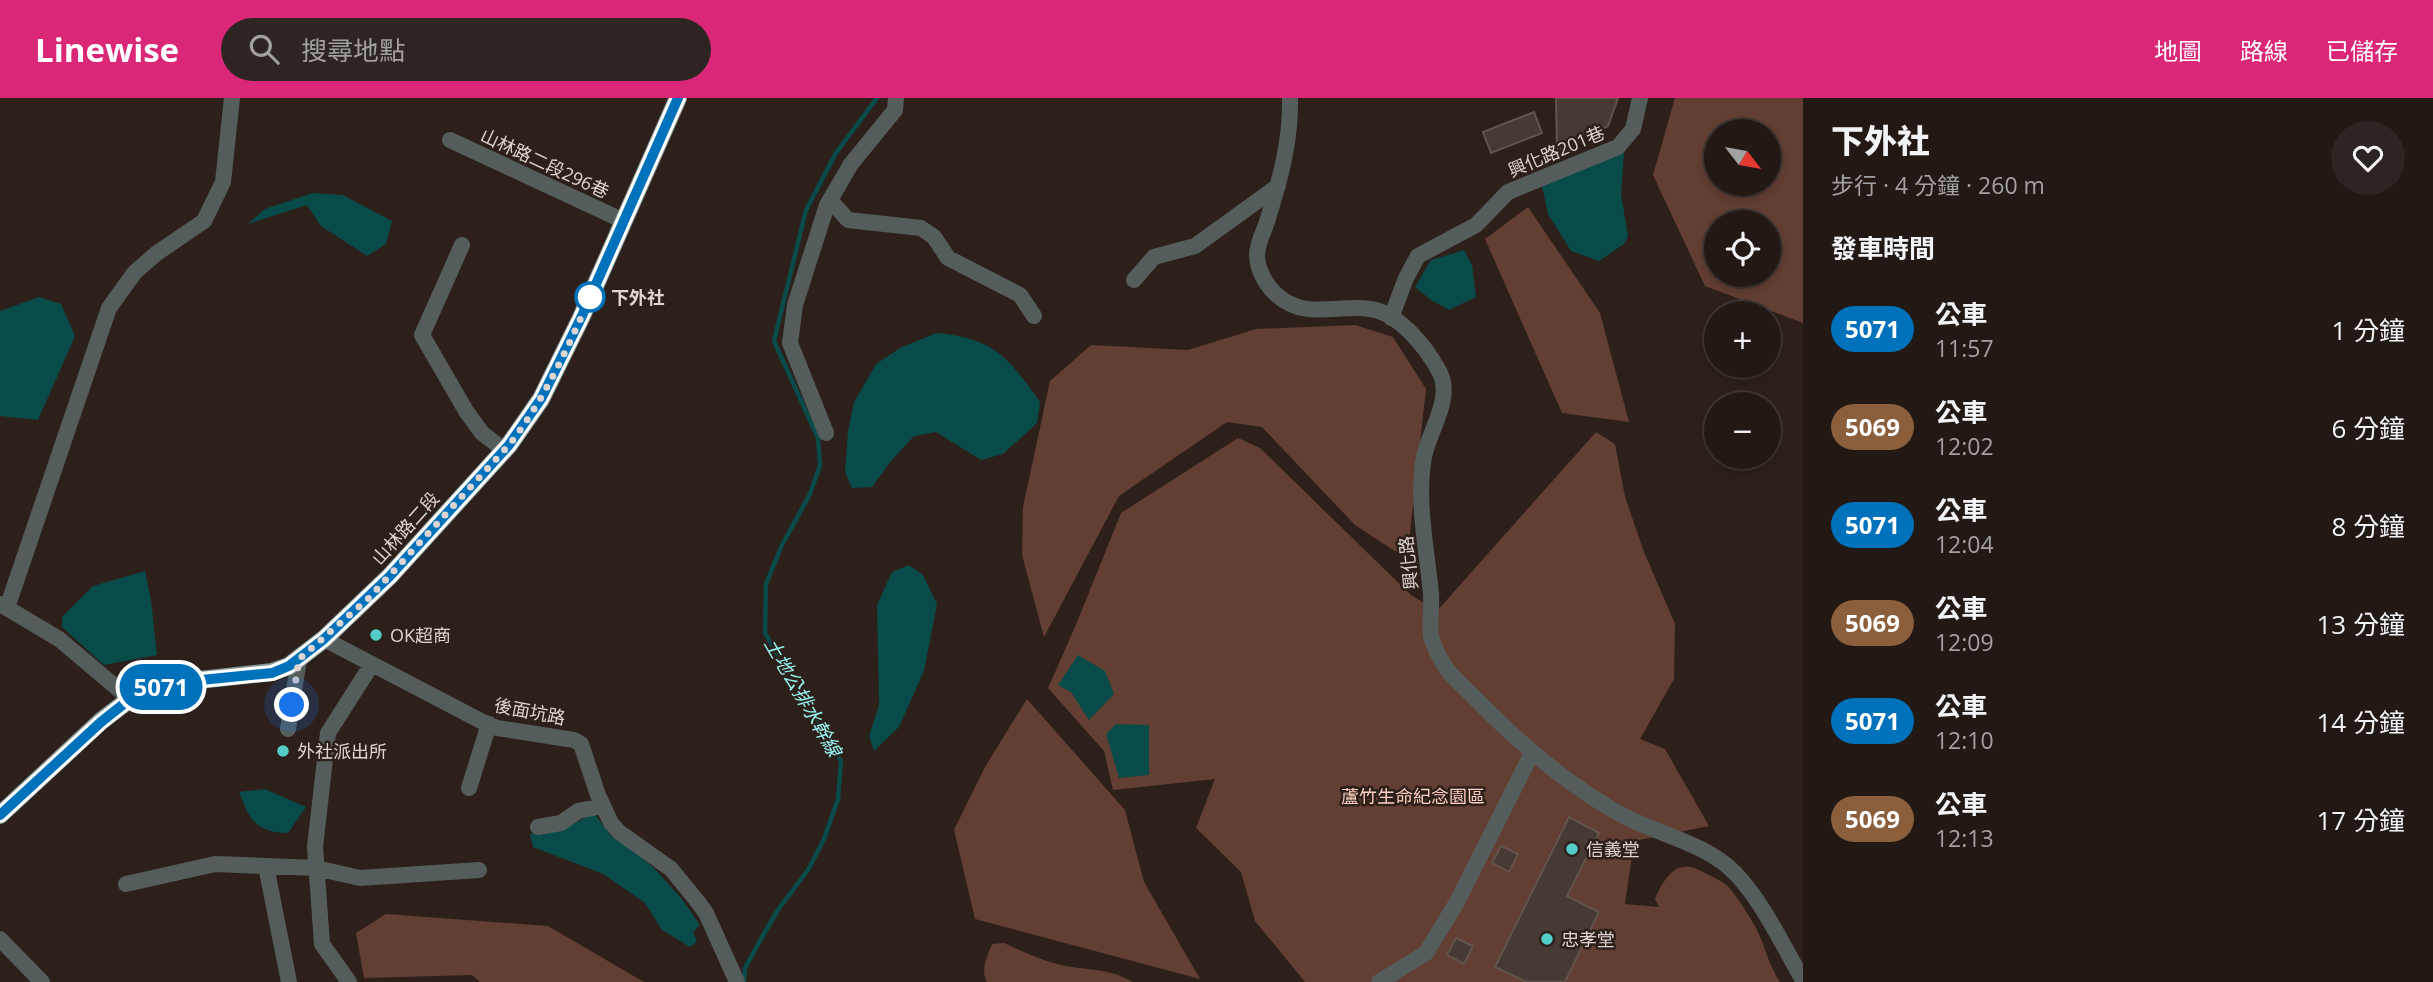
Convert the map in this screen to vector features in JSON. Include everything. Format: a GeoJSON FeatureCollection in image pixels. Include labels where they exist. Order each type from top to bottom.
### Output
{"type":"FeatureCollection","features":[{"type":"Feature","properties":{"kind":"main road","name":"山林路二段"},"geometry":{"type":"LineString","coordinates":[[0,815],[92,730],[130,699],[181,682],[272,673],[289,666],[369,598],[504,450],[526,422],[559,365],[678,98]]}},
{"type":"Feature","properties":{"kind":"street"},"geometry":{"type":"LineString","coordinates":[[130,699],[59,639],[3,606],[108,308],[135,272],[157,253],[204,222],[223,182],[233,98]]}},
{"type":"Feature","properties":{"kind":"street"},"geometry":{"type":"LineString","coordinates":[[826,433],[790,343],[795,304],[830,200],[850,164],[895,110],[896,98]]}},
{"type":"Feature","properties":{"kind":"street","name":"興化路"},"geometry":{"type":"LineString","coordinates":[[1290,98],[1288,145],[1257,255],[1261,275],[1278,296],[1298,308],[1370,309],[1384,313],[1406,330],[1441,374],[1444,387],[1441,407],[1424,459],[1423,518],[1431,601],[1431,634],[1448,671],[1532,753],[1608,807],[1696,847],[1735,874],[1760,905],[1803,980]]}},
{"type":"Feature","properties":{"kind":"street","name":"興化路201巷"},"geometry":{"type":"LineString","coordinates":[[1391,318],[1406,278],[1419,256],[1476,225],[1508,192],[1618,147],[1633,129],[1640,98]]}},
{"type":"Feature","properties":{"kind":"street","name":"山林路二段296巷"},"geometry":{"type":"LineString","coordinates":[[450,140],[624,221]]}},
{"type":"Feature","properties":{"kind":"street"},"geometry":{"type":"LineString","coordinates":[[1134,280],[1154,257],[1195,246],[1278,186]]}},
{"type":"Feature","properties":{"kind":"street"},"geometry":{"type":"LineString","coordinates":[[830,200],[848,220],[921,228],[934,237],[948,258],[1020,295],[1034,316]]}},
{"type":"Feature","properties":{"kind":"street"},"geometry":{"type":"LineString","coordinates":[[462,245],[422,335],[466,411],[482,433],[504,450]]}},
{"type":"Feature","properties":{"kind":"street","name":"後面坑路"},"geometry":{"type":"LineString","coordinates":[[324,639],[489,724],[574,740],[581,744],[602,806],[619,832],[671,869],[698,902],[706,913],[737,982]]}},
{"type":"Feature","properties":{"kind":"street"},"geometry":{"type":"LineString","coordinates":[[288,729],[299,659]]}},
{"type":"Feature","properties":{"kind":"street"},"geometry":{"type":"LineString","coordinates":[[349,982],[322,944],[315,847],[328,733],[372,664]]}},
{"type":"Feature","properties":{"kind":"street"},"geometry":{"type":"LineString","coordinates":[[469,788],[489,724]]}},
{"type":"Feature","properties":{"kind":"street"},"geometry":{"type":"LineString","coordinates":[[1379,982],[1426,953],[1457,902],[1532,753]]}},
{"type":"Feature","properties":{"kind":"street"},"geometry":{"type":"LineString","coordinates":[[538,827],[561,823],[578,811],[602,806]]}},
{"type":"Feature","properties":{"kind":"street"},"geometry":{"type":"LineString","coordinates":[[126,884],[215,863],[316,869],[360,878],[479,870]]}},
{"type":"Feature","properties":{"kind":"street"},"geometry":{"type":"LineString","coordinates":[[266,866],[289,982]]}},
{"type":"Feature","properties":{"kind":"street"},"geometry":{"type":"LineString","coordinates":[[0,939],[42,982]]}},
{"type":"Feature","properties":{"kind":"green space"},"geometry":{"type":"Polygon","coordinates":[[[1675,98],[1803,98],[1803,323],[1781,315],[1781,301],[1745,301],[1708,287],[1781,287],[1781,210],[1704,210],[1704,284],[1653,175],[1675,98]]]}},
{"type":"Feature","properties":{"kind":"green space"},"geometry":{"type":"Polygon","coordinates":[[[1528,207],[1600,313],[1629,422],[1562,413],[1485,239],[1528,207]]]}},
{"type":"Feature","properties":{"kind":"green space"},"geometry":{"type":"Polygon","coordinates":[[[1355,325],[1393,337],[1426,389],[1407,559],[1355,525],[1262,427],[1227,422],[1119,496],[1044,637],[1022,555],[1023,507],[1050,381],[1091,345],[1188,350],[1256,329],[1355,325]]]}},
{"type":"Feature","properties":{"kind":"green space","name":"蘆竹生命紀念園區"},"geometry":{"type":"Polygon","coordinates":[[[1596,432],[1615,444],[1625,497],[1644,552],[1675,624],[1674,679],[1640,739],[1665,749],[1709,826],[1634,841],[1625,904],[1659,907],[1655,899],[1667,878],[1678,868],[1692,867],[1710,876],[1725,884],[1742,904],[1780,982],[1305,982],[1255,921],[1241,872],[1196,828],[1215,779],[1113,790],[1104,751],[1048,688],[1121,513],[1238,438],[1260,448],[1411,595],[1437,611],[1596,432]]]}},
{"type":"Feature","properties":{"kind":"green space"},"geometry":{"type":"Polygon","coordinates":[[[1027,699],[1125,810],[1144,882],[1200,979],[975,919],[954,830],[985,767],[1027,699]]]}},
{"type":"Feature","properties":{"kind":"green space"},"geometry":{"type":"Polygon","coordinates":[[[386,914],[548,926],[644,982],[480,982],[472,975],[364,978],[356,933],[386,914]]]}},
{"type":"Feature","properties":{"kind":"green space"},"geometry":{"type":"Polygon","coordinates":[[[1004,943],[1050,962],[1105,972],[1133,982],[987,982],[984,968],[992,944],[1004,943]]]}},
{"type":"Feature","properties":{"kind":"water"},"geometry":{"type":"Polygon","coordinates":[[[1624,152],[1621,194],[1628,236],[1624,244],[1599,261],[1571,251],[1548,214],[1542,186],[1624,152]]]}},
{"type":"Feature","properties":{"kind":"water"},"geometry":{"type":"Polygon","coordinates":[[[313,193],[343,195],[392,221],[386,244],[367,256],[321,226],[307,205],[248,224],[265,209],[313,193]]]}},
{"type":"Feature","properties":{"kind":"water"},"geometry":{"type":"Polygon","coordinates":[[[1464,250],[1472,265],[1476,297],[1449,310],[1415,287],[1431,260],[1464,250]]]}},
{"type":"Feature","properties":{"kind":"water"},"geometry":{"type":"Polygon","coordinates":[[[39,297],[61,304],[75,336],[38,420],[0,416],[0,311],[39,297]]]}},
{"type":"Feature","properties":{"kind":"water"},"geometry":{"type":"Polygon","coordinates":[[[936,333],[972,340],[998,353],[1018,373],[1040,402],[1037,423],[1003,454],[981,460],[936,432],[914,436],[872,487],[852,488],[845,472],[848,431],[854,402],[876,364],[900,348],[936,333]]]}},
{"type":"Feature","properties":{"kind":"water"},"geometry":{"type":"Polygon","coordinates":[[[909,565],[923,575],[937,604],[924,671],[899,727],[874,751],[869,736],[879,705],[877,605],[892,572],[909,565]]]}},
{"type":"Feature","properties":{"kind":"water"},"geometry":{"type":"Polygon","coordinates":[[[145,571],[157,655],[104,665],[62,627],[62,617],[93,586],[145,571]]]}},
{"type":"Feature","properties":{"kind":"water"},"geometry":{"type":"Polygon","coordinates":[[[1078,655],[1105,671],[1114,694],[1089,720],[1071,692],[1058,685],[1078,655]]]}},
{"type":"Feature","properties":{"kind":"water"},"geometry":{"type":"Polygon","coordinates":[[[1116,724],[1149,725],[1149,775],[1119,778],[1106,734],[1116,724]]]}},
{"type":"Feature","properties":{"kind":"water"},"geometry":{"type":"Polygon","coordinates":[[[265,789],[306,807],[288,833],[261,827],[246,810],[239,792],[265,789]]]}},
{"type":"Feature","properties":{"kind":"water"},"geometry":{"type":"Polygon","coordinates":[[[594,813],[611,836],[628,846],[654,868],[682,899],[700,925],[693,932],[697,942],[690,947],[662,930],[645,903],[603,874],[533,847],[530,834],[569,826],[594,813]]]}},
{"type":"Feature","properties":{"kind":"building"},"geometry":{"type":"Polygon","coordinates":[[[1556,98],[1618,98],[1608,126],[1557,152],[1556,98]]]}},
{"type":"Feature","properties":{"kind":"building"},"geometry":{"type":"Polygon","coordinates":[[[1534,112],[1542,133],[1491,153],[1483,132],[1534,112]]]}},
{"type":"Feature","properties":{"kind":"building","name":"忠孝堂"},"geometry":{"type":"Polygon","coordinates":[[[1569,817],[1599,833],[1567,896],[1599,912],[1565,982],[1527,982],[1495,967],[1569,817]]]}},
{"type":"Feature","properties":{"kind":"building"},"geometry":{"type":"Polygon","coordinates":[[[1501,846],[1518,854],[1509,872],[1492,863],[1501,846]]]}},
{"type":"Feature","properties":{"kind":"building"},"geometry":{"type":"Polygon","coordinates":[[[1456,938],[1473,946],[1464,964],[1447,955],[1456,938]]]}},
{"type":"Feature","properties":{"kind":"waterway","name":"土地公排水幹線"},"geometry":{"type":"LineString","coordinates":[[744,981],[745,968],[766,930],[808,870],[824,839],[838,799],[841,761],[765,633],[766,584],[782,545],[810,494],[820,465],[818,438],[774,341],[806,210],[836,153],[877,98]]}},
{"type":"Feature","properties":{"kind":"bus line","name":"5071"},"geometry":{"type":"LineString","coordinates":[[0,815],[27,788],[130,699],[181,682],[272,673],[289,666],[324,639],[390,576],[509,445],[541,399],[581,318],[678,98]]}},
{"type":"Feature","properties":{"kind":"place","name":"下外社"},"geometry":{"type":"Point","coordinates":[590,297]}},
{"type":"Feature","properties":{"kind":"place","name":"OK超商"},"geometry":{"type":"Point","coordinates":[376,635]}},
{"type":"Feature","properties":{"kind":"place","name":"外社派出所"},"geometry":{"type":"Point","coordinates":[283,751]}},
{"type":"Feature","properties":{"kind":"place","name":"信義堂"},"geometry":{"type":"Point","coordinates":[1572,849]}},
{"type":"Feature","properties":{"kind":"place","name":"忠孝堂"},"geometry":{"type":"Point","coordinates":[1547,939]}},
{"type":"Feature","properties":{"kind":"route"},"geometry":{"type":"LineString","coordinates":[[292,705],[299,659],[369,598],[509,445],[526,422],[559,365],[592,293],[590,297]]}}]}
